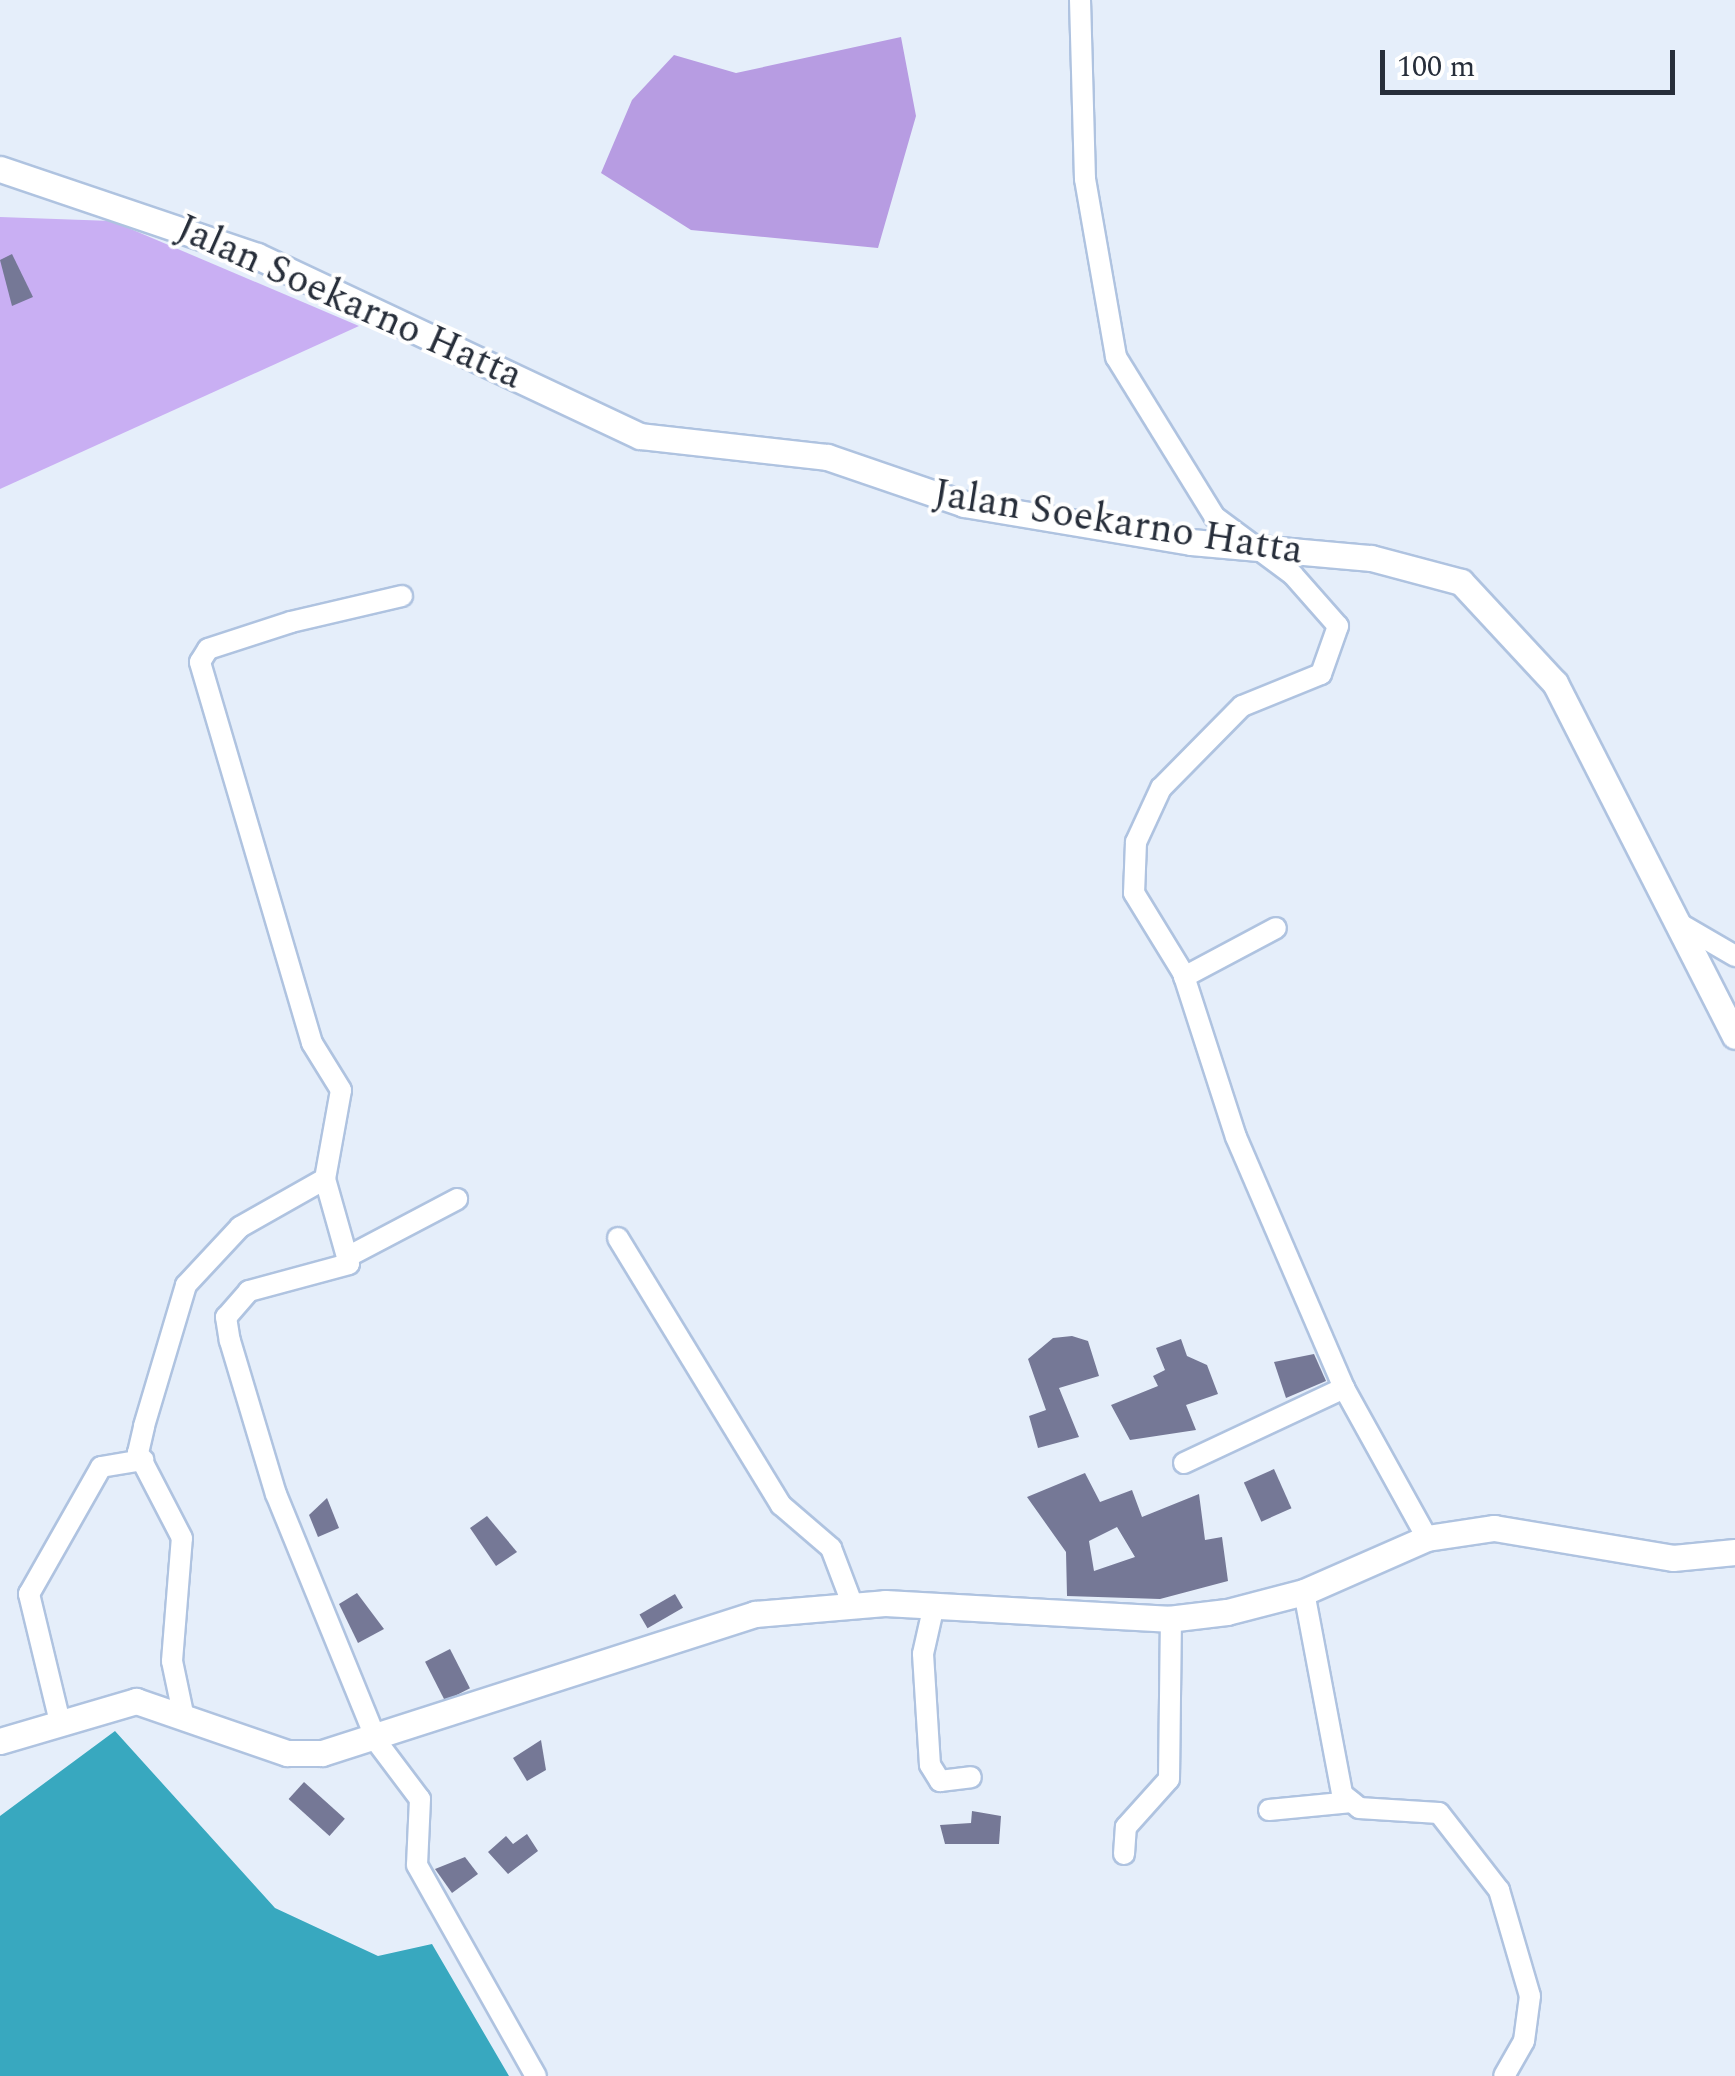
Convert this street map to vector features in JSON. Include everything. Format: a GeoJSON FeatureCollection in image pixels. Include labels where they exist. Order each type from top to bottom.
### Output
{"type":"FeatureCollection","features":[{"type":"Feature","properties":{"kind":"street"},"geometry":{"type":"LineString","coordinates":[[1080,0],[1085,179],[1116,357],[1186,479],[1252,547],[1329,610],[1336,649],[1302,687],[1259,696],[1224,718],[1142,821],[1134,893],[1184,977],[1236,1137],[1344,1388],[1427,1538]]}},
{"type":"Feature","properties":{"kind":"street","name":"Jalan Soekarno Hatta"},"geometry":{"type":"LineString","coordinates":[[0,170],[257,256],[640,436],[827,457],[936,498],[1252,547],[1421,566],[1460,582],[1499,614],[1593,748],[1735,1036]]}},
{"type":"Feature","properties":{"kind":"street"},"geometry":{"type":"LineString","coordinates":[[351,1255],[325,1179],[340,1078],[312,1044],[200,662],[225,644],[402,596]]}},
{"type":"Feature","properties":{"kind":"street"},"geometry":{"type":"LineString","coordinates":[[1680,924],[1735,956]]}},
{"type":"Feature","properties":{"kind":"street"},"geometry":{"type":"LineString","coordinates":[[1184,977],[1276,928]]}},
{"type":"Feature","properties":{"kind":"street"},"geometry":{"type":"LineString","coordinates":[[184,1718],[172,1650],[182,1538],[143,1460],[144,1426],[186,1285],[240,1227],[325,1179]]}},
{"type":"Feature","properties":{"kind":"street"},"geometry":{"type":"LineString","coordinates":[[456,1199],[351,1255],[340,1270],[249,1291],[226,1318],[276,1494],[377,1742],[420,1800],[414,1851],[432,1900],[536,2076]]}},
{"type":"Feature","properties":{"kind":"street"},"geometry":{"type":"LineString","coordinates":[[618,1238],[781,1505],[831,1548],[854,1606]]}},
{"type":"Feature","properties":{"kind":"street"},"geometry":{"type":"LineString","coordinates":[[1184,1463],[1344,1388]]}},
{"type":"Feature","properties":{"kind":"street"},"geometry":{"type":"LineString","coordinates":[[59,1718],[29,1594],[101,1467],[143,1460]]}},
{"type":"Feature","properties":{"kind":"street"},"geometry":{"type":"LineString","coordinates":[[0,1742],[59,1718],[126,1701],[287,1753],[377,1742],[688,1630],[854,1606],[934,1604],[1171,1618],[1304,1592],[1427,1538],[1522,1526],[1633,1554],[1735,1552]]}},
{"type":"Feature","properties":{"kind":"street"},"geometry":{"type":"LineString","coordinates":[[1304,1592],[1337,1775],[1352,1802]]}},
{"type":"Feature","properties":{"kind":"street"},"geometry":{"type":"LineString","coordinates":[[934,1604],[924,1654],[930,1765],[940,1781],[970,1777]]}},
{"type":"Feature","properties":{"kind":"street"},"geometry":{"type":"LineString","coordinates":[[1124,1854],[1126,1827],[1170,1779],[1171,1618]]}},
{"type":"Feature","properties":{"kind":"street"},"geometry":{"type":"LineString","coordinates":[[1268,1810],[1352,1802],[1439,1813],[1499,1890],[1530,1996],[1524,2040],[1504,2076]]}},
{"type":"Feature","properties":{"kind":"shaded area"},"geometry":{"type":"Polygon","coordinates":[[[901,37],[916,116],[878,248],[691,230],[601,173],[632,100],[674,55],[736,73],[901,37]]]}},
{"type":"Feature","properties":{"kind":"shaded area"},"geometry":{"type":"Polygon","coordinates":[[[0,217],[112,221],[359,326],[0,489],[0,217]]]}},
{"type":"Feature","properties":{"kind":"water"},"geometry":{"type":"Polygon","coordinates":[[[115,1731],[275,1908],[378,1956],[432,1944],[509,2076],[0,2076],[0,1816],[115,1731]]]}},
{"type":"Feature","properties":{"kind":"building"},"geometry":{"type":"Polygon","coordinates":[[[12,254],[33,297],[12,306],[0,260],[12,254]]]}},
{"type":"Feature","properties":{"kind":"building"},"geometry":{"type":"Polygon","coordinates":[[[1072,1336],[1088,1341],[1099,1376],[1059,1388],[1079,1437],[1038,1448],[1029,1416],[1046,1410],[1028,1359],[1053,1338],[1072,1336]]]}},
{"type":"Feature","properties":{"kind":"building"},"geometry":{"type":"Polygon","coordinates":[[[1181,1339],[1187,1356],[1207,1365],[1218,1394],[1186,1405],[1196,1430],[1130,1440],[1111,1405],[1158,1386],[1153,1376],[1165,1370],[1156,1348],[1181,1339]]]}},
{"type":"Feature","properties":{"kind":"building"},"geometry":{"type":"Polygon","coordinates":[[[1314,1354],[1326,1381],[1286,1398],[1274,1362],[1314,1354]]]}},
{"type":"Feature","properties":{"kind":"building"},"geometry":{"type":"Polygon","coordinates":[[[1274,1469],[1291,1508],[1261,1522],[1244,1482],[1274,1469]]]}},
{"type":"Feature","properties":{"kind":"building"},"geometry":{"type":"Polygon","coordinates":[[[1085,1473],[1100,1502],[1132,1490],[1142,1517],[1199,1494],[1205,1540],[1222,1537],[1228,1581],[1160,1599],[1067,1596],[1066,1552],[1027,1497],[1085,1473]],[[1117,1527],[1089,1541],[1094,1571],[1135,1557],[1117,1527]]]}},
{"type":"Feature","properties":{"kind":"building"},"geometry":{"type":"Polygon","coordinates":[[[327,1498],[339,1528],[318,1537],[309,1515],[327,1498]]]}},
{"type":"Feature","properties":{"kind":"building"},"geometry":{"type":"Polygon","coordinates":[[[487,1516],[517,1552],[496,1566],[470,1528],[487,1516]]]}},
{"type":"Feature","properties":{"kind":"building"},"geometry":{"type":"Polygon","coordinates":[[[357,1593],[384,1629],[358,1643],[339,1604],[357,1593]]]}},
{"type":"Feature","properties":{"kind":"building"},"geometry":{"type":"Polygon","coordinates":[[[675,1594],[683,1608],[647,1628],[639,1614],[675,1594]]]}},
{"type":"Feature","properties":{"kind":"building"},"geometry":{"type":"Polygon","coordinates":[[[450,1649],[470,1688],[445,1701],[425,1662],[450,1649]]]}},
{"type":"Feature","properties":{"kind":"building"},"geometry":{"type":"Polygon","coordinates":[[[541,1740],[546,1770],[527,1781],[513,1758],[541,1740]]]}},
{"type":"Feature","properties":{"kind":"building"},"geometry":{"type":"Polygon","coordinates":[[[304,1782],[345,1819],[329,1836],[289,1799],[304,1782]]]}},
{"type":"Feature","properties":{"kind":"building"},"geometry":{"type":"Polygon","coordinates":[[[972,1811],[1001,1816],[999,1844],[945,1844],[940,1825],[971,1823],[972,1811]]]}},
{"type":"Feature","properties":{"kind":"building"},"geometry":{"type":"Polygon","coordinates":[[[527,1834],[538,1851],[508,1874],[488,1852],[506,1836],[513,1844],[527,1834]]]}},
{"type":"Feature","properties":{"kind":"building"},"geometry":{"type":"Polygon","coordinates":[[[465,1857],[478,1874],[452,1893],[435,1869],[465,1857]]]}}]}
